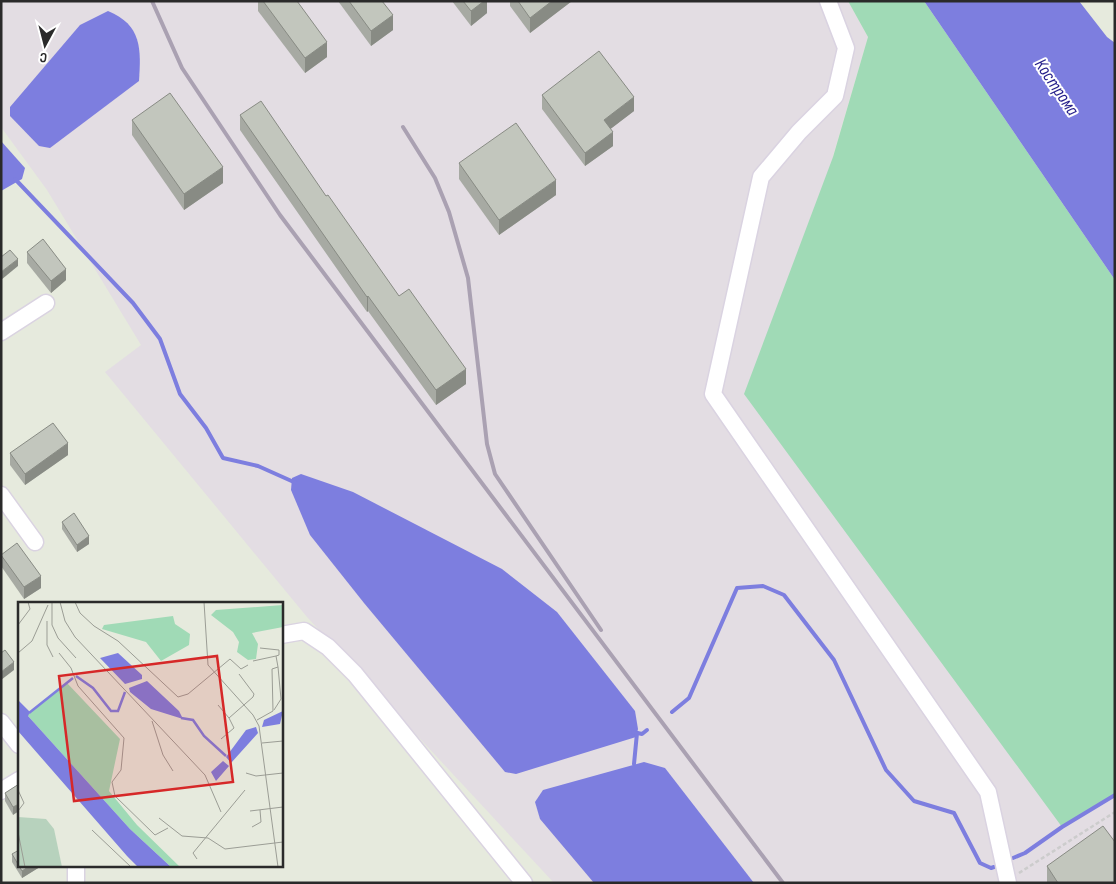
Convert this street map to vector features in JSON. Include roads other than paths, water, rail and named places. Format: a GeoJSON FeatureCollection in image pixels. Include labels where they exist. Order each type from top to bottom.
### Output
{"type":"FeatureCollection","features":[{"type":"Feature","properties":{"kind":"street"},"geometry":{"type":"LineString","coordinates":[[828,1],[846,48],[835,96],[798,132],[761,177],[713,394],[988,792],[1008,881]]}},
{"type":"Feature","properties":{"kind":"street"},"geometry":{"type":"LineString","coordinates":[[1,332],[46,303]]}},
{"type":"Feature","properties":{"kind":"street"},"geometry":{"type":"LineString","coordinates":[[1,494],[35,542]]}},
{"type":"Feature","properties":{"kind":"street"},"geometry":{"type":"LineString","coordinates":[[282,635],[304,631],[328,647],[356,674],[524,883]]}},
{"type":"Feature","properties":{"kind":"street"},"geometry":{"type":"LineString","coordinates":[[1,722],[18,744]]}},
{"type":"Feature","properties":{"kind":"street"},"geometry":{"type":"LineString","coordinates":[[1,792],[18,781]]}},
{"type":"Feature","properties":{"kind":"street"},"geometry":{"type":"LineString","coordinates":[[76,866],[76,883]]}},
{"type":"Feature","properties":{"kind":"water","name":"Кострома"},"geometry":{"type":"Polygon","coordinates":[[[924,1],[1079,1],[1107,37],[1115,43],[1115,280],[924,1]]]}},
{"type":"Feature","properties":{"kind":"water"},"geometry":{"type":"Polygon","coordinates":[[[108,11],[127,23],[137,39],[140,59],[139,81],[50,148],[39,146],[10,116],[10,107],[80,25],[108,11]]]}},
{"type":"Feature","properties":{"kind":"water"},"geometry":{"type":"Polygon","coordinates":[[[1,141],[25,168],[22,179],[1,191],[1,141]]]}},
{"type":"Feature","properties":{"kind":"water"},"geometry":{"type":"Polygon","coordinates":[[[301,474],[353,492],[502,569],[557,612],[635,711],[638,729],[636,737],[516,774],[505,772],[364,603],[310,535],[291,490],[292,478],[301,474]]]}},
{"type":"Feature","properties":{"kind":"water"},"geometry":{"type":"Polygon","coordinates":[[[644,762],[665,768],[754,883],[594,883],[540,819],[535,802],[543,790],[644,762]]]}},
{"type":"Feature","properties":{"kind":"waterway"},"geometry":{"type":"LineString","coordinates":[[15,179],[133,303],[160,339],[180,394],[206,428],[223,458],[258,466],[296,483]]}},
{"type":"Feature","properties":{"kind":"waterway"},"geometry":{"type":"LineString","coordinates":[[672,712],[689,698],[737,588],[763,586],[784,595],[834,660],[886,770],[914,801],[954,813],[980,863],[991,868],[994,867]]}},
{"type":"Feature","properties":{"kind":"waterway"},"geometry":{"type":"LineString","coordinates":[[633,732],[642,734],[647,730]]}},
{"type":"Feature","properties":{"kind":"waterway"},"geometry":{"type":"LineString","coordinates":[[634,764],[637,733]]}},
{"type":"Feature","properties":{"kind":"waterway"},"geometry":{"type":"LineString","coordinates":[[1013,858],[1025,853],[1062,827],[1115,795]]}},
{"type":"Feature","properties":{"kind":"railway"},"geometry":{"type":"LineString","coordinates":[[152,1],[182,68],[280,215],[783,883]]}},
{"type":"Feature","properties":{"kind":"railway"},"geometry":{"type":"LineString","coordinates":[[403,127],[435,178],[449,212],[468,278],[487,444],[495,474],[601,630]]}}]}
